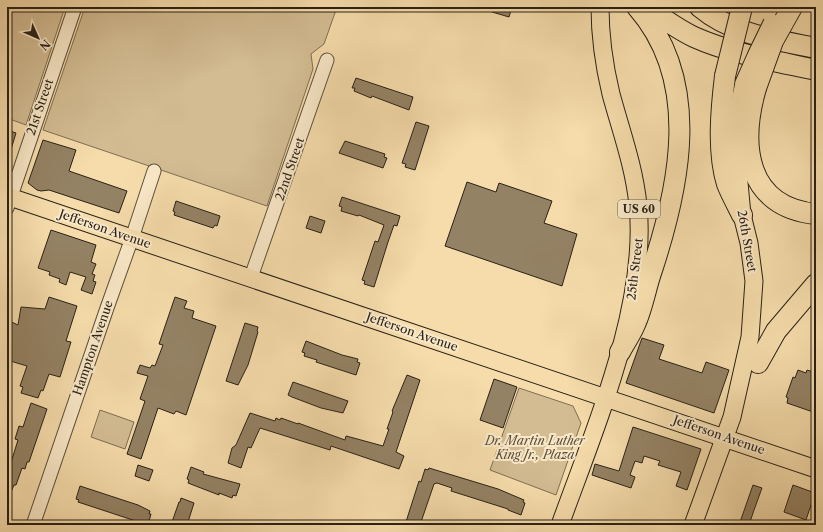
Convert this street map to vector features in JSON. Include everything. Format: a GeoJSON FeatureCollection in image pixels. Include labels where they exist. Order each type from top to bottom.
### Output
{"type":"FeatureCollection","features":[{"type":"Feature","properties":{"kind":"highway"},"geometry":{"type":"LineString","coordinates":[[620,352],[636,322],[666,226],[676,181],[679,152],[676,89],[671,69],[655,31],[637,7]]}},
{"type":"Feature","properties":{"kind":"highway"},"geometry":{"type":"LineString","coordinates":[[647,7],[678,29],[708,43],[742,53],[816,70]]}},
{"type":"Feature","properties":{"kind":"highway"},"geometry":{"type":"LineString","coordinates":[[700,7],[718,20],[738,29],[816,48]]}},
{"type":"Feature","properties":{"kind":"highway"},"geometry":{"type":"LineString","coordinates":[[742,7],[725,76],[721,116],[723,156],[727,184],[742,215]]}},
{"type":"Feature","properties":{"kind":"highway"},"geometry":{"type":"LineString","coordinates":[[792,7],[750,85],[749,152],[752,169],[759,183],[776,201],[794,210],[816,214]]}},
{"type":"Feature","properties":{"kind":"highway"},"geometry":{"type":"LineString","coordinates":[[758,363],[776,331],[816,284]]}},
{"type":"Feature","properties":{"kind":"main road","name":"26th Street"},"geometry":{"type":"LineString","coordinates":[[693,525],[732,417],[750,337],[754,297],[752,263],[742,215],[736,150],[738,112],[750,85],[764,39],[782,7]]}},
{"type":"Feature","properties":{"kind":"main road","name":"25th Street"},"geometry":{"type":"LineString","coordinates":[[560,525],[620,352],[636,278],[640,224],[633,166],[607,77],[600,14]]}},
{"type":"Feature","properties":{"kind":"main road","name":"Jefferson Avenue"},"geometry":{"type":"LineString","coordinates":[[8,200],[132,238],[605,396],[816,469]]}},
{"type":"Feature","properties":{"kind":"main road"},"geometry":{"type":"LineString","coordinates":[[732,417],[744,395],[758,363]]}},
{"type":"Feature","properties":{"kind":"street","name":"21st Street"},"geometry":{"type":"LineString","coordinates":[[8,200],[74,7]]}},
{"type":"Feature","properties":{"kind":"street","name":"22nd Street"},"geometry":{"type":"LineString","coordinates":[[251,278],[327,60]]}},
{"type":"Feature","properties":{"kind":"street","name":"Hampton Avenue"},"geometry":{"type":"LineString","coordinates":[[33,525],[154,171]]}},
{"type":"Feature","properties":{"kind":"green space"},"geometry":{"type":"Polygon","coordinates":[[[7,7],[65,7],[26,125],[7,118],[7,7]]]}},
{"type":"Feature","properties":{"kind":"green space"},"geometry":{"type":"Polygon","coordinates":[[[85,7],[337,7],[324,44],[311,54],[313,69],[267,206],[43,130],[85,7]]]}},
{"type":"Feature","properties":{"kind":"green space","name":"Dr. Martin Luther King Jr., Plaza"},"geometry":{"type":"Polygon","coordinates":[[[519,388],[573,406],[581,423],[556,495],[490,470],[519,388]]]}},
{"type":"Feature","properties":{"kind":"green space"},"geometry":{"type":"Polygon","coordinates":[[[100,410],[134,422],[125,449],[91,437],[100,410]]]}},
{"type":"Feature","properties":{"kind":"building"},"geometry":{"type":"Polygon","coordinates":[[[482,7],[512,7],[509,17],[482,9],[482,7]]]}},
{"type":"Feature","properties":{"kind":"building"},"geometry":{"type":"Polygon","coordinates":[[[356,78],[413,97],[409,110],[354,91],[355,88],[352,88],[356,78]]]}},
{"type":"Feature","properties":{"kind":"building"},"geometry":{"type":"Polygon","coordinates":[[[416,122],[429,126],[415,170],[405,167],[406,164],[402,163],[416,122]]]}},
{"type":"Feature","properties":{"kind":"building"},"geometry":{"type":"Polygon","coordinates":[[[7,130],[16,133],[9,156],[7,156],[7,130]]]}},
{"type":"Feature","properties":{"kind":"building"},"geometry":{"type":"Polygon","coordinates":[[[43,140],[76,150],[69,171],[127,191],[119,213],[49,190],[37,190],[28,183],[43,140]]]}},
{"type":"Feature","properties":{"kind":"building"},"geometry":{"type":"Polygon","coordinates":[[[345,141],[385,154],[384,157],[387,158],[383,168],[339,153],[345,141]]]}},
{"type":"Feature","properties":{"kind":"building"},"geometry":{"type":"Polygon","coordinates":[[[467,182],[496,192],[499,183],[552,201],[544,223],[577,234],[562,286],[445,246],[467,182]]]}},
{"type":"Feature","properties":{"kind":"building"},"geometry":{"type":"Polygon","coordinates":[[[342,197],[400,216],[397,226],[394,225],[374,287],[364,284],[365,281],[362,280],[375,241],[378,242],[384,225],[359,215],[341,211],[342,207],[339,206],[342,197]]]}},
{"type":"Feature","properties":{"kind":"building"},"geometry":{"type":"Polygon","coordinates":[[[176,201],[220,216],[217,226],[215,225],[213,228],[174,215],[175,212],[173,211],[176,201]]]}},
{"type":"Feature","properties":{"kind":"building"},"geometry":{"type":"Polygon","coordinates":[[[310,216],[325,221],[321,233],[306,228],[310,216]]]}},
{"type":"Feature","properties":{"kind":"building"},"geometry":{"type":"Polygon","coordinates":[[[51,230],[96,245],[91,262],[96,264],[92,274],[95,275],[93,281],[96,282],[92,294],[81,290],[86,277],[70,272],[66,285],[59,282],[60,279],[49,275],[50,272],[38,268],[51,230]]]}},
{"type":"Feature","properties":{"kind":"building"},"geometry":{"type":"Polygon","coordinates":[[[49,297],[77,306],[66,341],[71,342],[60,377],[49,374],[43,391],[41,390],[38,398],[21,393],[23,387],[20,386],[27,366],[7,360],[7,320],[18,325],[21,307],[45,309],[49,297]]]}},
{"type":"Feature","properties":{"kind":"building"},"geometry":{"type":"Polygon","coordinates":[[[175,297],[187,301],[184,308],[194,311],[192,318],[216,326],[186,415],[176,411],[174,414],[158,408],[141,459],[127,454],[145,401],[140,399],[148,376],[137,373],[140,365],[150,368],[152,365],[155,366],[163,345],[159,344],[175,297]]]}},
{"type":"Feature","properties":{"kind":"building"},"geometry":{"type":"Polygon","coordinates":[[[245,323],[258,327],[258,332],[248,365],[238,385],[226,381],[245,323]]]}},
{"type":"Feature","properties":{"kind":"building"},"geometry":{"type":"Polygon","coordinates":[[[642,338],[664,345],[659,359],[702,373],[706,362],[729,370],[714,413],[626,383],[642,338]]]}},
{"type":"Feature","properties":{"kind":"building"},"geometry":{"type":"Polygon","coordinates":[[[306,341],[342,355],[358,359],[357,362],[360,363],[356,375],[316,362],[317,360],[304,356],[305,353],[302,352],[306,341]]]}},
{"type":"Feature","properties":{"kind":"building"},"geometry":{"type":"Polygon","coordinates":[[[798,370],[806,373],[807,370],[816,373],[816,413],[787,403],[788,398],[786,397],[793,377],[795,378],[798,370]]]}},
{"type":"Feature","properties":{"kind":"building"},"geometry":{"type":"Polygon","coordinates":[[[407,375],[420,380],[396,452],[404,456],[399,469],[331,446],[330,450],[260,428],[251,448],[248,447],[241,468],[228,463],[232,448],[236,445],[250,413],[275,421],[276,418],[280,420],[281,418],[345,440],[346,436],[383,446],[389,429],[387,429],[393,412],[392,411],[407,375]]]}},
{"type":"Feature","properties":{"kind":"building"},"geometry":{"type":"Polygon","coordinates":[[[494,379],[517,387],[503,428],[480,420],[494,379]]]}},
{"type":"Feature","properties":{"kind":"building"},"geometry":{"type":"Polygon","coordinates":[[[293,382],[348,401],[343,413],[321,408],[288,395],[293,382]]]}},
{"type":"Feature","properties":{"kind":"building"},"geometry":{"type":"Polygon","coordinates":[[[31,403],[47,409],[29,462],[27,462],[25,469],[22,468],[16,485],[14,485],[7,501],[7,468],[9,469],[18,440],[15,439],[19,426],[23,427],[31,403]]]}},
{"type":"Feature","properties":{"kind":"building"},"geometry":{"type":"Polygon","coordinates":[[[633,427],[701,449],[687,490],[676,486],[681,472],[658,465],[660,461],[644,456],[642,463],[635,461],[630,475],[635,477],[631,488],[592,475],[595,464],[619,471],[633,427]]]}},
{"type":"Feature","properties":{"kind":"building"},"geometry":{"type":"Polygon","coordinates":[[[138,465],[153,470],[149,481],[135,476],[138,465]]]}},
{"type":"Feature","properties":{"kind":"building"},"geometry":{"type":"Polygon","coordinates":[[[191,467],[204,472],[203,474],[240,484],[236,496],[233,495],[232,498],[219,493],[219,495],[188,483],[189,480],[187,479],[191,467]]]}},
{"type":"Feature","properties":{"kind":"building"},"geometry":{"type":"Polygon","coordinates":[[[429,468],[498,489],[524,500],[523,502],[525,503],[521,515],[508,509],[451,491],[452,488],[437,483],[434,484],[420,525],[405,525],[419,481],[421,482],[425,469],[428,470],[429,468]]]}},
{"type":"Feature","properties":{"kind":"building"},"geometry":{"type":"Polygon","coordinates":[[[753,485],[762,488],[749,525],[739,525],[753,485]]]}},
{"type":"Feature","properties":{"kind":"building"},"geometry":{"type":"Polygon","coordinates":[[[793,485],[815,493],[806,520],[784,512],[793,485]]]}},
{"type":"Feature","properties":{"kind":"building"},"geometry":{"type":"Polygon","coordinates":[[[80,486],[138,505],[150,511],[149,514],[151,514],[148,525],[78,502],[79,500],[76,499],[80,486]]]}},
{"type":"Feature","properties":{"kind":"building"},"geometry":{"type":"Polygon","coordinates":[[[181,498],[194,503],[188,522],[186,521],[184,525],[171,525],[179,502],[181,498]]]}}]}
